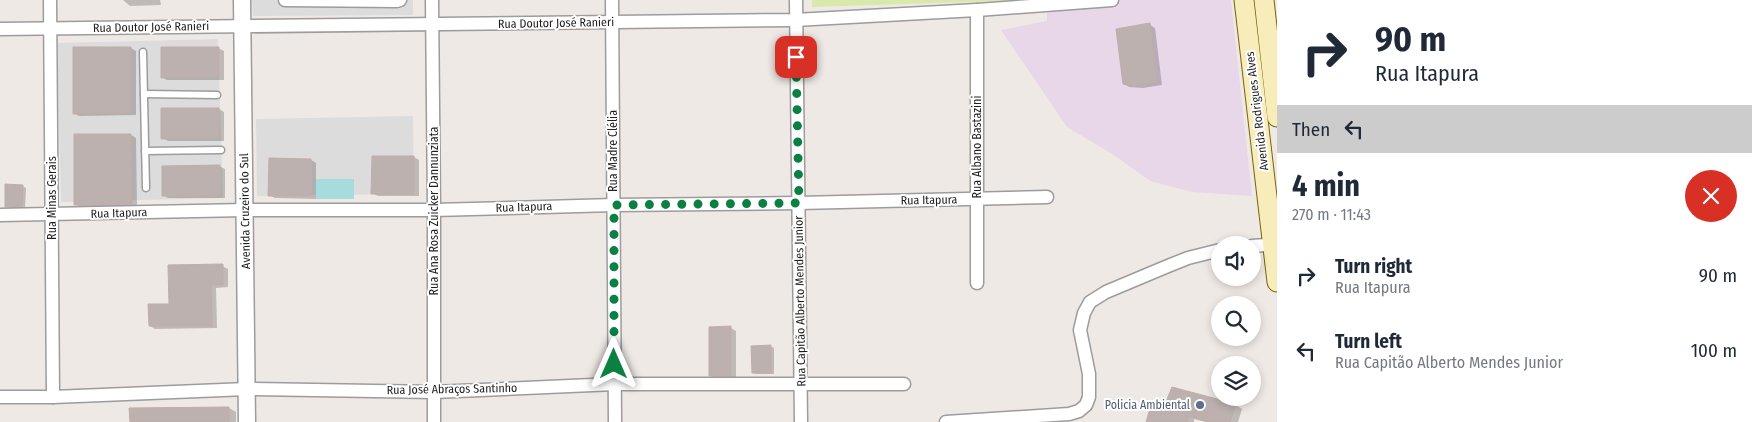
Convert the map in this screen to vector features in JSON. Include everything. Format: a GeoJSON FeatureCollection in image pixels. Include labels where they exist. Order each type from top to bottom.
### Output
{"type":"FeatureCollection","features":[{"type":"Feature","properties":{"kind":"main road","name":"Avenida Rodrigues Alves"},"geometry":{"type":"LineString","coordinates":[[1244,0],[1270,159],[1277,282]]}},
{"type":"Feature","properties":{"kind":"main road","name":"Avenida Rodrigues Alves"},"geometry":{"type":"LineString","coordinates":[[1264,0],[1277,117]]}},
{"type":"Feature","properties":{"kind":"street","name":"Rua Minas Gerais"},"geometry":{"type":"LineString","coordinates":[[50,0],[52,397]]}},
{"type":"Feature","properties":{"kind":"street","name":"Avenida Cruzeiro do Sul"},"geometry":{"type":"LineString","coordinates":[[242,0],[247,422]]}},
{"type":"Feature","properties":{"kind":"street"},"geometry":{"type":"LineString","coordinates":[[285,0],[400,0]]}},
{"type":"Feature","properties":{"kind":"street","name":"Rua Ana Rosa Zuicker Dannunziata"},"geometry":{"type":"LineString","coordinates":[[432,0],[434,422]]}},
{"type":"Feature","properties":{"kind":"street","name":"Rua Madre Clélia"},"geometry":{"type":"LineString","coordinates":[[612,0],[615,422]]}},
{"type":"Feature","properties":{"kind":"street","name":"Rua Capitão Alberto Mendes Junior"},"geometry":{"type":"LineString","coordinates":[[796,0],[801,422]]}},
{"type":"Feature","properties":{"kind":"street","name":"Rua Doutor José Ranieri"},"geometry":{"type":"LineString","coordinates":[[0,29],[795,20],[977,10],[1054,2],[1112,0]]}},
{"type":"Feature","properties":{"kind":"street","name":"Rua Albano Bastazini"},"geometry":{"type":"LineString","coordinates":[[977,10],[977,283]]}},
{"type":"Feature","properties":{"kind":"street","name":"Rua Itapura"},"geometry":{"type":"LineString","coordinates":[[0,215],[245,210],[434,210],[1047,197]]}},
{"type":"Feature","properties":{"kind":"street"},"geometry":{"type":"LineString","coordinates":[[1261,245],[1275,244]]}},
{"type":"Feature","properties":{"kind":"street"},"geometry":{"type":"LineString","coordinates":[[946,422],[1069,414],[1079,411],[1086,405],[1089,397],[1089,374],[1080,330],[1084,313],[1090,302],[1106,292],[1168,266],[1188,258],[1211,252]]}},
{"type":"Feature","properties":{"kind":"street","name":"Rua José Abraços Santinho"},"geometry":{"type":"LineString","coordinates":[[0,397],[52,397],[247,389],[434,392],[615,384],[904,384]]}},
{"type":"Feature","properties":{"kind":"lane"},"geometry":{"type":"LineString","coordinates":[[143,52],[146,188]]}},
{"type":"Feature","properties":{"kind":"lane"},"geometry":{"type":"LineString","coordinates":[[144,94],[218,95]]}},
{"type":"Feature","properties":{"kind":"lane"},"geometry":{"type":"LineString","coordinates":[[145,151],[221,150]]}},
{"type":"Feature","properties":{"kind":"shaded area"},"geometry":{"type":"Polygon","coordinates":[[[252,0],[413,0],[413,15],[253,16],[252,0]]]}},
{"type":"Feature","properties":{"kind":"shaded area"},"geometry":{"type":"Polygon","coordinates":[[[1047,0],[1231,0],[1252,196],[1192,192],[1150,181],[1114,155],[1067,127],[1001,30],[1047,21],[1047,0]]]}},
{"type":"Feature","properties":{"kind":"shaded area"},"geometry":{"type":"Polygon","coordinates":[[[218,39],[223,198],[61,202],[57,43],[218,39]]]}},
{"type":"Feature","properties":{"kind":"shaded area"},"geometry":{"type":"Polygon","coordinates":[[[413,116],[414,194],[257,196],[256,119],[413,116]]]}},
{"type":"Feature","properties":{"kind":"green space"},"geometry":{"type":"Polygon","coordinates":[[[812,0],[1032,0],[812,7],[812,0]]]}},
{"type":"Feature","properties":{"kind":"water"},"geometry":{"type":"Polygon","coordinates":[[[316,179],[354,179],[354,199],[316,199],[316,179]]]}},
{"type":"Feature","properties":{"kind":"building"},"geometry":{"type":"Polygon","coordinates":[[[1150,23],[1157,82],[1137,86],[1123,84],[1116,29],[1150,23]]]}},
{"type":"Feature","properties":{"kind":"building"},"geometry":{"type":"Polygon","coordinates":[[[73,47],[131,47],[131,113],[73,114],[73,47]]]}},
{"type":"Feature","properties":{"kind":"building"},"geometry":{"type":"Polygon","coordinates":[[[161,47],[219,47],[219,77],[161,78],[161,47]]]}},
{"type":"Feature","properties":{"kind":"building"},"geometry":{"type":"Polygon","coordinates":[[[161,108],[219,108],[219,138],[161,139],[161,108]]]}},
{"type":"Feature","properties":{"kind":"building"},"geometry":{"type":"Polygon","coordinates":[[[74,134],[131,134],[132,204],[74,205],[74,134]]]}},
{"type":"Feature","properties":{"kind":"building"},"geometry":{"type":"Polygon","coordinates":[[[372,156],[414,156],[414,194],[371,194],[372,156]]]}},
{"type":"Feature","properties":{"kind":"building"},"geometry":{"type":"Polygon","coordinates":[[[269,158],[311,159],[311,196],[268,196],[269,158]]]}},
{"type":"Feature","properties":{"kind":"building"},"geometry":{"type":"Polygon","coordinates":[[[220,165],[220,196],[162,196],[162,166],[220,165]]]}},
{"type":"Feature","properties":{"kind":"building"},"geometry":{"type":"Polygon","coordinates":[[[5,184],[23,185],[22,206],[5,207],[5,184]]]}},
{"type":"Feature","properties":{"kind":"building"},"geometry":{"type":"Polygon","coordinates":[[[223,264],[223,285],[211,285],[212,326],[149,326],[148,304],[169,304],[168,265],[223,264]]]}},
{"type":"Feature","properties":{"kind":"building"},"geometry":{"type":"Polygon","coordinates":[[[731,326],[731,376],[709,376],[709,327],[731,326]]]}},
{"type":"Feature","properties":{"kind":"building"},"geometry":{"type":"Polygon","coordinates":[[[771,345],[771,373],[752,373],[751,346],[771,345]]]}},
{"type":"Feature","properties":{"kind":"building","name":"Policia Ambiental"},"geometry":{"type":"Polygon","coordinates":[[[1172,387],[1211,397],[1211,406],[1235,406],[1230,422],[1209,422],[1187,416],[1188,422],[1146,422],[1151,405],[1163,409],[1172,387]]]}},
{"type":"Feature","properties":{"kind":"building"},"geometry":{"type":"Polygon","coordinates":[[[229,407],[229,422],[130,422],[129,408],[229,407]]]}},
{"type":"Feature","properties":{"kind":"place","name":"Policia Ambiental"},"geometry":{"type":"Point","coordinates":[1200,405]}},
{"type":"Feature","properties":{"kind":"route"},"geometry":{"type":"LineString","coordinates":[[614,364],[614,205],[799,203],[796,57]]}}]}
